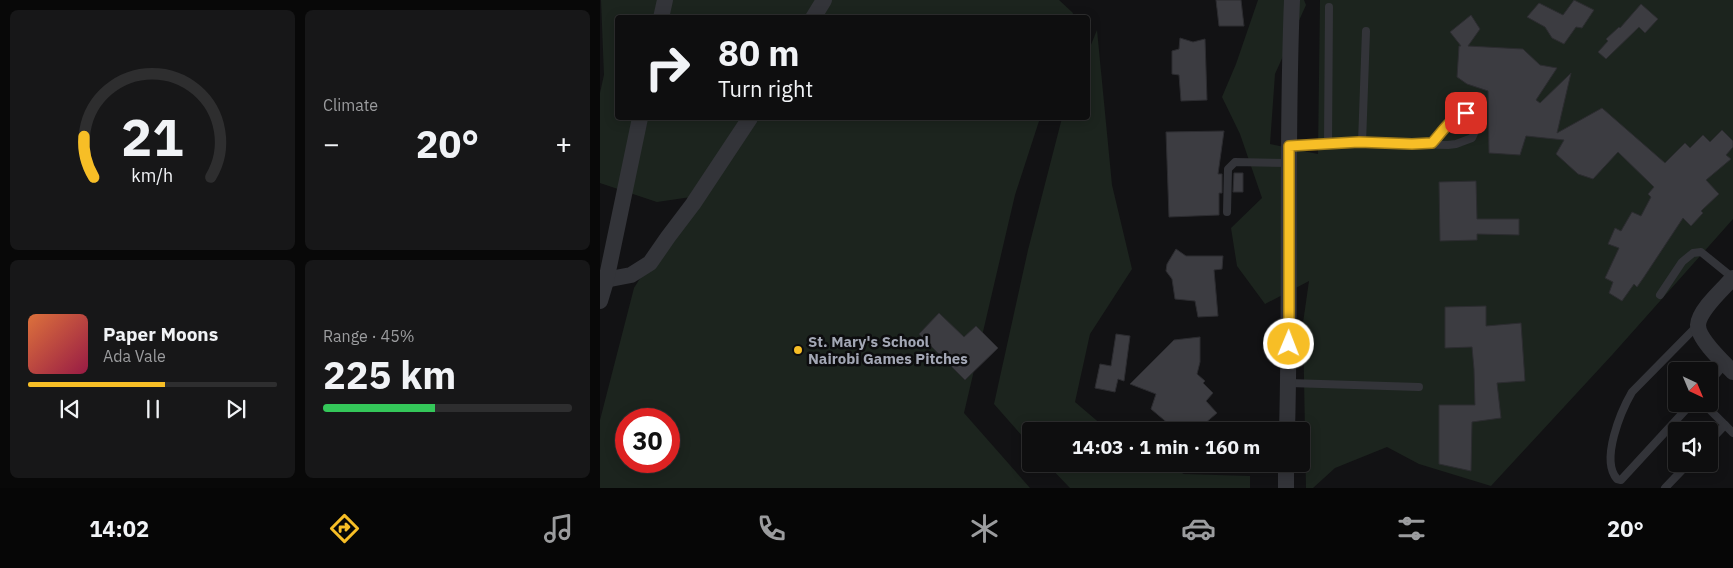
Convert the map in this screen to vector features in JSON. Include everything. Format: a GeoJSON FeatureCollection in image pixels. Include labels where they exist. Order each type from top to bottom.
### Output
{"type":"FeatureCollection","features":[{"type":"Feature","properties":{"kind":"street"},"geometry":{"type":"LineString","coordinates":[[662,15],[665,0]]}},
{"type":"Feature","properties":{"kind":"street"},"geometry":{"type":"LineString","coordinates":[[815,15],[824,0]]}},
{"type":"Feature","properties":{"kind":"street"},"geometry":{"type":"LineString","coordinates":[[1287,422],[1289,66],[1292,0]]}},
{"type":"Feature","properties":{"kind":"street"},"geometry":{"type":"LineString","coordinates":[[600,301],[640,120]]}},
{"type":"Feature","properties":{"kind":"street"},"geometry":{"type":"LineString","coordinates":[[603,281],[631,275],[650,263],[693,204],[749,120]]}},
{"type":"Feature","properties":{"kind":"street"},"geometry":{"type":"LineString","coordinates":[[1729,368],[1701,335],[1698,325],[1705,310],[1733,278]]}},
{"type":"Feature","properties":{"kind":"street"},"geometry":{"type":"LineString","coordinates":[[1286,472],[1286,488]]}},
{"type":"Feature","properties":{"kind":"lane"},"geometry":{"type":"LineString","coordinates":[[1328,144],[1329,7]]}},
{"type":"Feature","properties":{"kind":"lane"},"geometry":{"type":"LineString","coordinates":[[1362,142],[1366,31]]}},
{"type":"Feature","properties":{"kind":"lane"},"geometry":{"type":"LineString","coordinates":[[1289,146],[1362,142],[1456,144],[1472,138],[1476,129],[1474,119],[1466,113],[1459,115],[1449,121],[1432,143]]}},
{"type":"Feature","properties":{"kind":"lane"},"geometry":{"type":"LineString","coordinates":[[1227,212],[1228,169],[1235,162],[1289,163]]}},
{"type":"Feature","properties":{"kind":"lane"},"geometry":{"type":"LineString","coordinates":[[1660,295],[1682,262],[1693,253],[1701,252],[1733,278]]}},
{"type":"Feature","properties":{"kind":"lane"},"geometry":{"type":"LineString","coordinates":[[1684,412],[1621,480],[1614,476],[1610,461],[1613,442],[1626,402],[1632,392],[1698,325]]}},
{"type":"Feature","properties":{"kind":"lane"},"geometry":{"type":"LineString","coordinates":[[1718,376],[1729,368]]}},
{"type":"Feature","properties":{"kind":"lane"},"geometry":{"type":"LineString","coordinates":[[1289,383],[1418,387]]}},
{"type":"Feature","properties":{"kind":"lane"},"geometry":{"type":"LineString","coordinates":[[1712,412],[1733,433]]}},
{"type":"Feature","properties":{"kind":"lane"},"geometry":{"type":"LineString","coordinates":[[1718,432],[1725,425]]}},
{"type":"Feature","properties":{"kind":"lane"},"geometry":{"type":"LineString","coordinates":[[1665,488],[1680,472]]}},
{"type":"Feature","properties":{"kind":"shaded area","name":"St. Mary's School Nairobi Games Pitches"},"geometry":{"type":"Polygon","coordinates":[[[601,0],[1059,0],[1073,13],[1072,15],[615,15],[615,120],[1039,120],[1015,195],[964,413],[1030,488],[600,488],[600,420],[634,288],[691,197],[657,202],[600,183],[600,93],[604,75],[601,0]]]}},
{"type":"Feature","properties":{"kind":"shaded area"},"geometry":{"type":"Polygon","coordinates":[[[1258,0],[1304,0],[1306,5],[1275,74],[1270,144],[1318,154],[1320,0],[1733,0],[1733,219],[1612,355],[1491,486],[1419,464],[1387,447],[1335,468],[1313,488],[1306,488],[1306,472],[1310,472],[1310,422],[1305,422],[1303,323],[1309,281],[1265,304],[1237,266],[1231,228],[1262,198],[1240,134],[1222,97],[1236,64],[1258,0]]]}},
{"type":"Feature","properties":{"kind":"shaded area"},"geometry":{"type":"Polygon","coordinates":[[[1097,30],[1112,185],[1132,269],[1090,334],[1075,402],[1098,422],[1022,422],[1022,436],[994,404],[1028,250],[1061,120],[1090,120],[1090,47],[1097,30]]]}},
{"type":"Feature","properties":{"kind":"shaded area"},"geometry":{"type":"Polygon","coordinates":[[[1055,472],[1180,472],[1184,474],[1250,476],[1250,488],[1070,488],[1055,472]]]}},
{"type":"Feature","properties":{"kind":"building"},"geometry":{"type":"Polygon","coordinates":[[[1216,0],[1241,0],[1244,26],[1219,26],[1216,0]]]}},
{"type":"Feature","properties":{"kind":"building"},"geometry":{"type":"Polygon","coordinates":[[[1574,0],[1594,10],[1582,28],[1576,27],[1564,44],[1552,38],[1545,27],[1527,17],[1539,3],[1563,15],[1574,0]]]}},
{"type":"Feature","properties":{"kind":"building"},"geometry":{"type":"Polygon","coordinates":[[[1641,4],[1658,19],[1645,33],[1639,27],[1606,59],[1598,52],[1608,41],[1606,39],[1620,28],[1641,4]]]}},
{"type":"Feature","properties":{"kind":"building"},"geometry":{"type":"Polygon","coordinates":[[[1471,15],[1480,29],[1468,46],[1523,49],[1540,65],[1557,68],[1536,100],[1540,103],[1571,73],[1557,133],[1602,108],[1665,163],[1685,143],[1690,148],[1703,135],[1710,142],[1722,130],[1733,141],[1733,147],[1726,155],[1731,159],[1706,180],[1719,194],[1701,211],[1703,213],[1691,226],[1683,218],[1637,287],[1634,284],[1622,301],[1609,293],[1613,282],[1605,278],[1619,248],[1608,244],[1615,228],[1621,231],[1632,212],[1641,216],[1651,197],[1648,194],[1654,187],[1618,152],[1593,179],[1578,174],[1556,154],[1564,140],[1526,136],[1520,155],[1489,153],[1488,91],[1467,84],[1457,77],[1459,46],[1461,46],[1450,32],[1471,15]]]}},
{"type":"Feature","properties":{"kind":"building"},"geometry":{"type":"Polygon","coordinates":[[[1180,38],[1193,42],[1205,39],[1207,100],[1181,101],[1179,75],[1172,74],[1172,51],[1179,49],[1180,38]]]}},
{"type":"Feature","properties":{"kind":"building"},"geometry":{"type":"Polygon","coordinates":[[[1224,131],[1218,174],[1222,174],[1222,193],[1219,193],[1219,215],[1169,217],[1166,132],[1224,131]]]}},
{"type":"Feature","properties":{"kind":"building"},"geometry":{"type":"Polygon","coordinates":[[[1234,173],[1243,173],[1243,192],[1233,192],[1234,173]]]}},
{"type":"Feature","properties":{"kind":"building"},"geometry":{"type":"Polygon","coordinates":[[[1476,181],[1477,219],[1519,219],[1519,235],[1477,234],[1477,240],[1440,241],[1439,182],[1476,181]]]}},
{"type":"Feature","properties":{"kind":"building"},"geometry":{"type":"Polygon","coordinates":[[[1176,249],[1186,256],[1223,256],[1222,269],[1214,270],[1218,316],[1198,317],[1195,301],[1175,299],[1172,279],[1166,271],[1167,264],[1176,249]]]}},
{"type":"Feature","properties":{"kind":"building"},"geometry":{"type":"Polygon","coordinates":[[[1486,306],[1486,326],[1521,323],[1525,381],[1497,383],[1501,418],[1472,422],[1471,471],[1439,464],[1439,405],[1475,405],[1472,347],[1445,348],[1445,307],[1486,306]]]}},
{"type":"Feature","properties":{"kind":"building"},"geometry":{"type":"Polygon","coordinates":[[[939,313],[964,337],[976,326],[998,348],[965,380],[919,334],[939,313]]]}},
{"type":"Feature","properties":{"kind":"building"},"geometry":{"type":"Polygon","coordinates":[[[1116,334],[1130,336],[1124,381],[1118,379],[1115,392],[1095,388],[1100,364],[1111,366],[1116,334]]]}},
{"type":"Feature","properties":{"kind":"building"},"geometry":{"type":"Polygon","coordinates":[[[1200,337],[1200,362],[1197,374],[1205,381],[1203,383],[1213,393],[1206,401],[1217,413],[1206,422],[1166,422],[1151,409],[1156,394],[1130,384],[1174,340],[1200,337]]]}},
{"type":"Feature","properties":{"kind":"place","name":"St. Mary's School Nairobi Games Pitches"},"geometry":{"type":"Point","coordinates":[798,350]}},
{"type":"Feature","properties":{"kind":"route"},"geometry":{"type":"LineString","coordinates":[[1289,344],[1289,146],[1359,142],[1432,143],[1449,121],[1466,113]]}}]}
